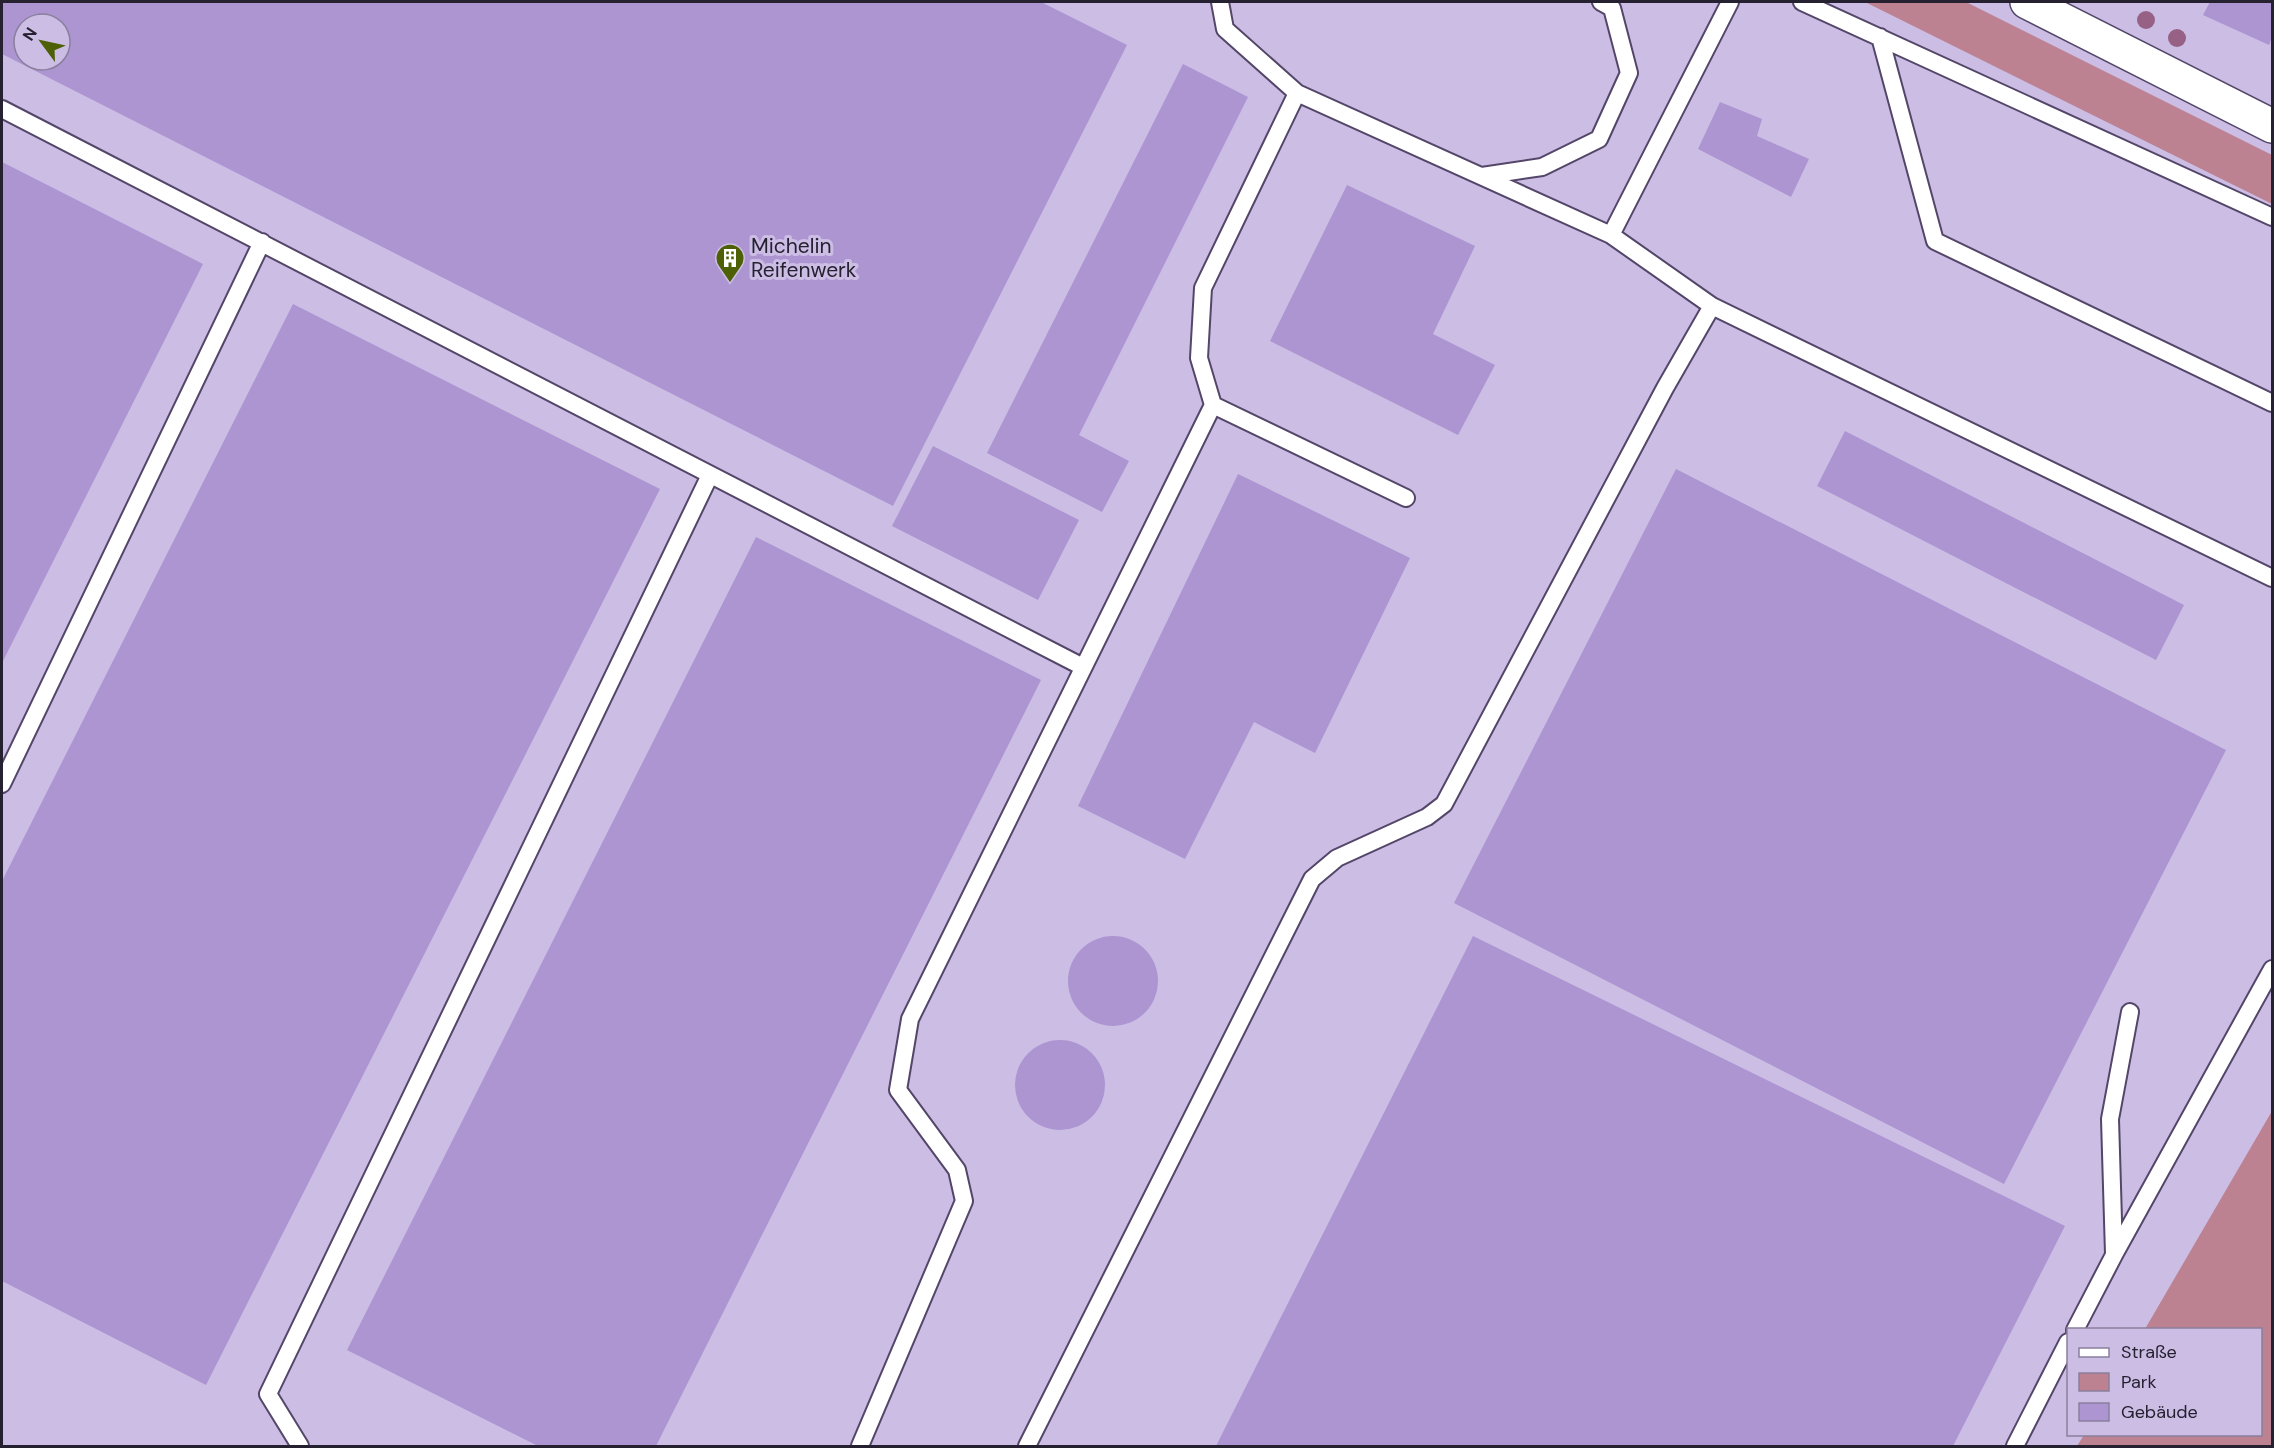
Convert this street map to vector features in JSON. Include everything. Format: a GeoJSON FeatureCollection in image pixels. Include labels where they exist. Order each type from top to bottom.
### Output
{"type":"FeatureCollection","features":[{"type":"Feature","properties":{"kind":"street"},"geometry":{"type":"LineString","coordinates":[[2027,2],[2272,126]]}},
{"type":"Feature","properties":{"kind":"lane"},"geometry":{"type":"LineString","coordinates":[[1220,2],[1225,29],[1297,93],[1611,235],[1712,306],[2272,578]]}},
{"type":"Feature","properties":{"kind":"lane"},"geometry":{"type":"LineString","coordinates":[[1481,176],[1542,168],[1599,140],[1629,74],[1612,8],[1601,2]]}},
{"type":"Feature","properties":{"kind":"lane"},"geometry":{"type":"LineString","coordinates":[[1611,235],[1730,2]]}},
{"type":"Feature","properties":{"kind":"lane"},"geometry":{"type":"LineString","coordinates":[[1802,2],[2272,217]]}},
{"type":"Feature","properties":{"kind":"lane"},"geometry":{"type":"LineString","coordinates":[[1880,37],[1935,241],[2272,404]]}},
{"type":"Feature","properties":{"kind":"lane"},"geometry":{"type":"LineString","coordinates":[[860,1446],[964,1200],[957,1170],[898,1090],[910,1019],[1213,405],[1199,358],[1203,288],[1297,93]]}},
{"type":"Feature","properties":{"kind":"lane"},"geometry":{"type":"LineString","coordinates":[[2,110],[1083,667]]}},
{"type":"Feature","properties":{"kind":"lane"},"geometry":{"type":"LineString","coordinates":[[2,784],[262,242]]}},
{"type":"Feature","properties":{"kind":"lane"},"geometry":{"type":"LineString","coordinates":[[1027,1446],[1312,879],[1337,858],[1427,817],[1444,804],[1665,388],[1712,306]]}},
{"type":"Feature","properties":{"kind":"lane"},"geometry":{"type":"LineString","coordinates":[[1213,405],[1406,498]]}},
{"type":"Feature","properties":{"kind":"lane"},"geometry":{"type":"LineString","coordinates":[[300,1446],[268,1394],[710,475]]}},
{"type":"Feature","properties":{"kind":"lane"},"geometry":{"type":"LineString","coordinates":[[2076,1328],[2272,969]]}},
{"type":"Feature","properties":{"kind":"lane"},"geometry":{"type":"LineString","coordinates":[[2114,1255],[2110,1119],[2130,1012]]}},
{"type":"Feature","properties":{"kind":"lane"},"geometry":{"type":"LineString","coordinates":[[2015,1446],[2067,1344]]}},
{"type":"Feature","properties":{"kind":"green space"},"geometry":{"type":"Polygon","coordinates":[[[1865,2],[1966,2],[2272,155],[2272,204],[1865,2]]]}},
{"type":"Feature","properties":{"kind":"green space"},"geometry":{"type":"Polygon","coordinates":[[[2272,1111],[2272,1446],[2077,1446],[2083,1436],[2262,1436],[2262,1328],[2146,1328],[2272,1111]]]}},
{"type":"Feature","properties":{"kind":"building","name":"Michelin Reifenwerk"},"geometry":{"type":"Polygon","coordinates":[[[2,2],[1041,2],[1127,45],[893,506],[37,72],[72,72],[72,12],[12,12],[12,59],[2,54],[2,2]]]}},
{"type":"Feature","properties":{"kind":"building"},"geometry":{"type":"Polygon","coordinates":[[[2210,2],[2272,2],[2272,37],[2269,45],[2203,15],[2210,2]]]}},
{"type":"Feature","properties":{"kind":"building"},"geometry":{"type":"Polygon","coordinates":[[[1183,64],[1248,97],[1079,435],[1129,461],[1102,512],[987,453],[1183,64]]]}},
{"type":"Feature","properties":{"kind":"building"},"geometry":{"type":"Polygon","coordinates":[[[1720,102],[1762,119],[1757,136],[1809,159],[1791,197],[1698,149],[1720,102]]]}},
{"type":"Feature","properties":{"kind":"building"},"geometry":{"type":"Polygon","coordinates":[[[2,162],[203,264],[2,663],[2,162]]]}},
{"type":"Feature","properties":{"kind":"building"},"geometry":{"type":"Polygon","coordinates":[[[1347,185],[1475,246],[1433,334],[1495,365],[1458,435],[1270,341],[1347,185]]]}},
{"type":"Feature","properties":{"kind":"building"},"geometry":{"type":"Polygon","coordinates":[[[293,304],[660,489],[206,1385],[2,1281],[2,881],[293,304]]]}},
{"type":"Feature","properties":{"kind":"building"},"geometry":{"type":"Polygon","coordinates":[[[1845,431],[2184,605],[2156,660],[1817,486],[1845,431]]]}},
{"type":"Feature","properties":{"kind":"building"},"geometry":{"type":"Polygon","coordinates":[[[933,446],[1079,520],[1038,600],[892,526],[933,446]]]}},
{"type":"Feature","properties":{"kind":"building"},"geometry":{"type":"Polygon","coordinates":[[[1676,469],[2226,750],[2004,1184],[1454,903],[1676,469]]]}},
{"type":"Feature","properties":{"kind":"building"},"geometry":{"type":"Polygon","coordinates":[[[1238,474],[1410,558],[1315,753],[1254,722],[1185,859],[1078,806],[1238,474]]]}},
{"type":"Feature","properties":{"kind":"building"},"geometry":{"type":"Polygon","coordinates":[[[756,537],[1041,680],[656,1446],[538,1446],[347,1350],[756,537]]]}},
{"type":"Feature","properties":{"kind":"building"},"geometry":{"type":"Polygon","coordinates":[[[1104,936],[1122,936],[1138,943],[1151,956],[1158,972],[1158,990],[1151,1006],[1138,1019],[1122,1026],[1104,1026],[1088,1019],[1075,1006],[1068,990],[1068,972],[1075,956],[1088,943],[1104,936]]]}},
{"type":"Feature","properties":{"kind":"building"},"geometry":{"type":"Polygon","coordinates":[[[1473,936],[2065,1226],[1953,1446],[1216,1446],[1473,936]]]}},
{"type":"Feature","properties":{"kind":"building"},"geometry":{"type":"Polygon","coordinates":[[[1060,1040],[1077,1044],[1092,1053],[1101,1068],[1105,1085],[1101,1102],[1092,1117],[1077,1126],[1060,1130],[1043,1126],[1028,1117],[1019,1102],[1015,1085],[1019,1068],[1028,1053],[1043,1044],[1060,1040]]]}},
{"type":"Feature","properties":{"kind":"place","name":"Michelin Reifenwerk"},"geometry":{"type":"Point","coordinates":[730,284]}}]}
